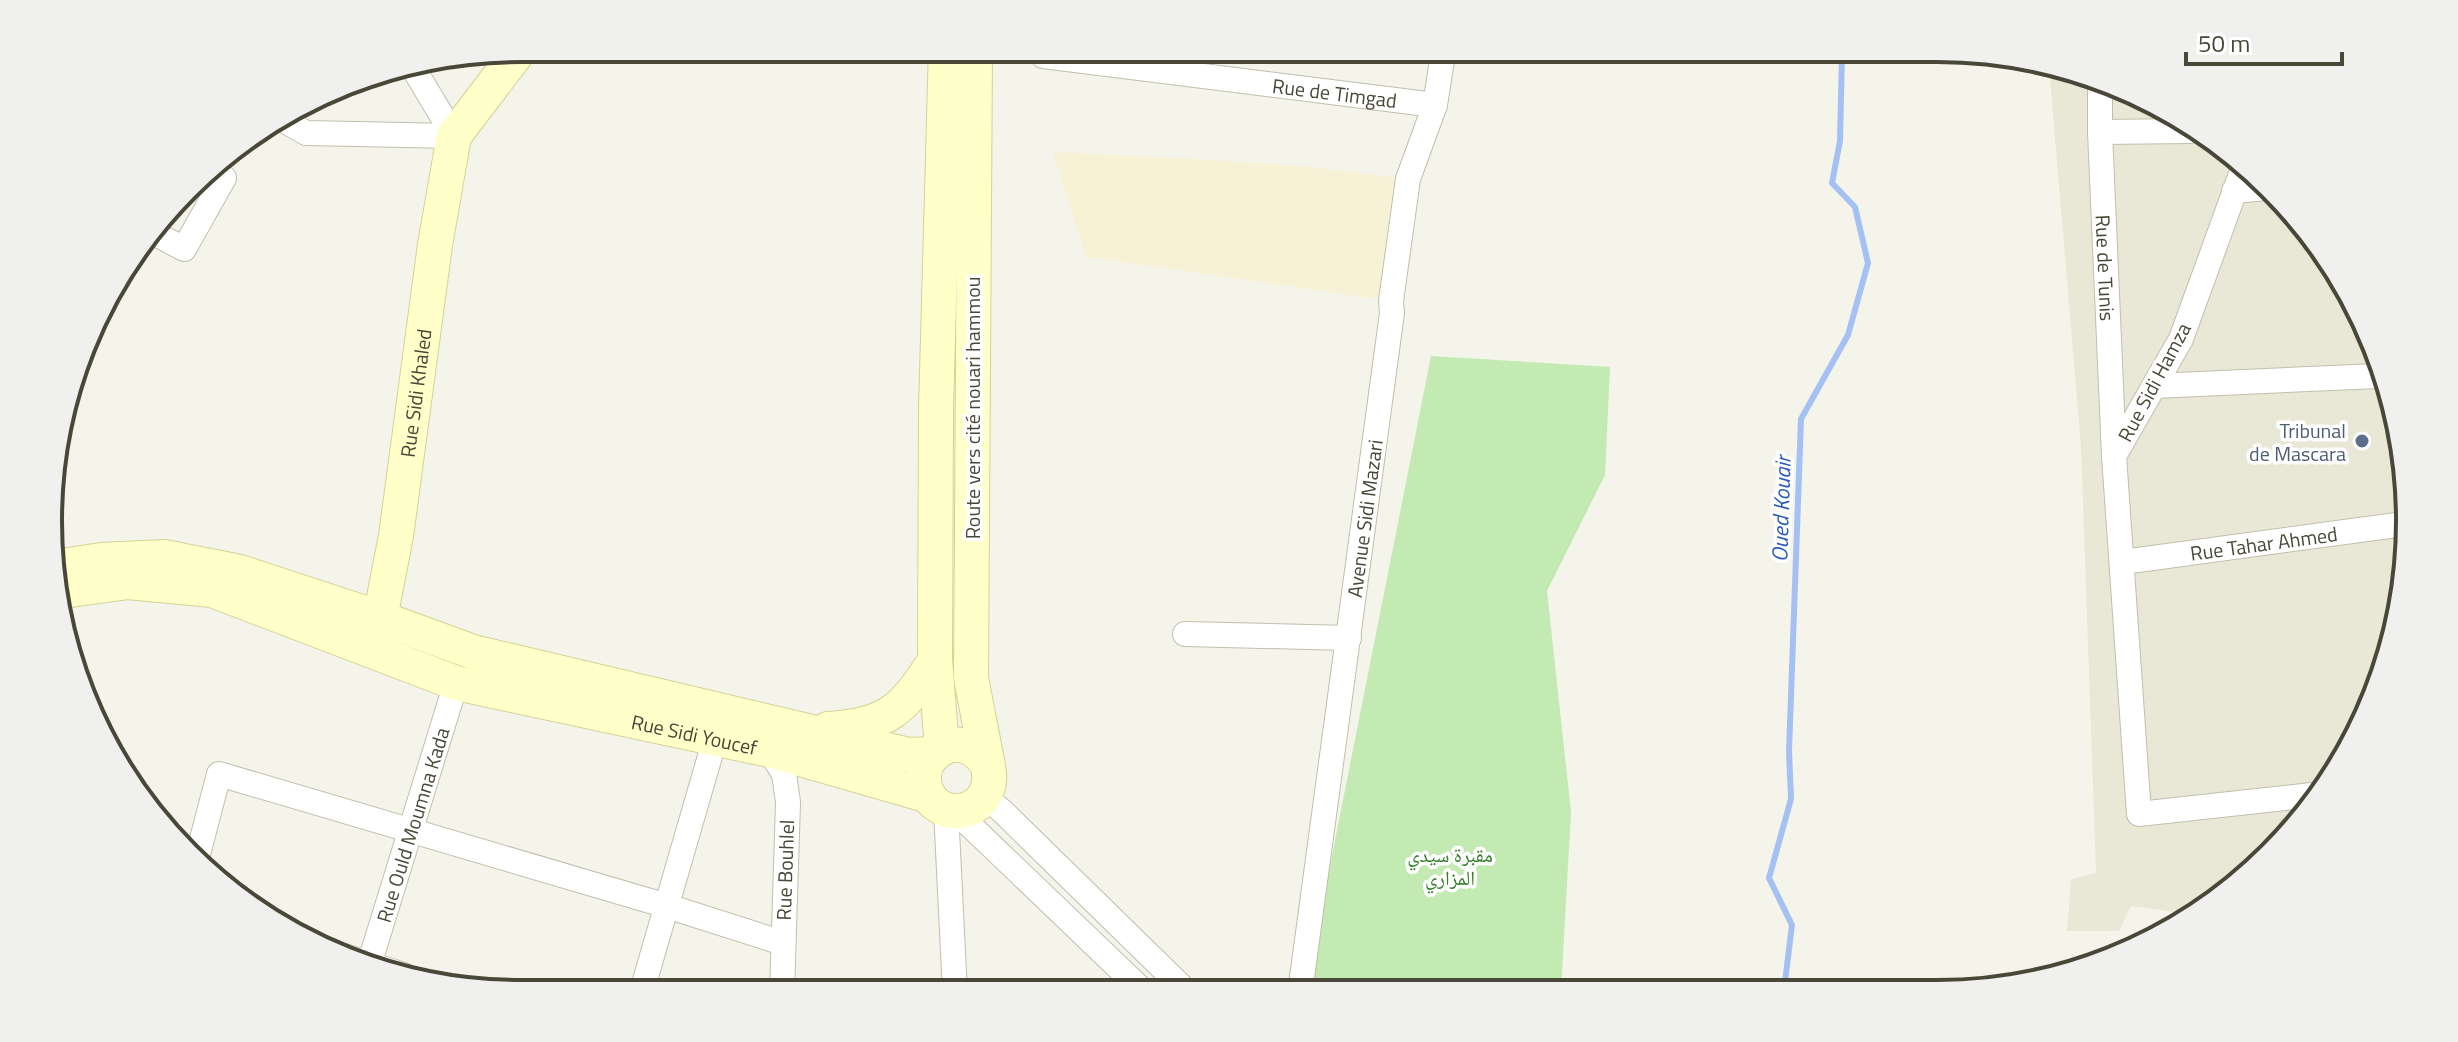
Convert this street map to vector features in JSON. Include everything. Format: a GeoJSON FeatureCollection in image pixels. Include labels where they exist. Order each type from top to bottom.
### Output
{"type":"FeatureCollection","features":[{"type":"Feature","properties":{"kind":"main road"},"geometry":{"type":"LineString","coordinates":[[454,136],[510,62]]}},
{"type":"Feature","properties":{"kind":"main road","name":"Route vers cité nouari hammou"},"geometry":{"type":"LineString","coordinates":[[938,751],[935,660],[936,410],[946,62]]}},
{"type":"Feature","properties":{"kind":"main road","name":"Route vers cité nouari hammou"},"geometry":{"type":"LineString","coordinates":[[961,796],[971,678],[975,62]]}},
{"type":"Feature","properties":{"kind":"main road","name":"Rue Sidi Khaled"},"geometry":{"type":"LineString","coordinates":[[374,633],[396,536],[435,245],[454,136]]}},
{"type":"Feature","properties":{"kind":"main road"},"geometry":{"type":"LineString","coordinates":[[64,566],[101,560],[164,557],[240,572],[374,633]]}},
{"type":"Feature","properties":{"kind":"main road"},"geometry":{"type":"LineString","coordinates":[[68,590],[128,582],[212,590],[374,633],[473,652],[909,755],[964,745],[983,757],[961,796],[925,786],[927,764],[938,751]]}},
{"type":"Feature","properties":{"kind":"main road","name":"Rue Sidi Youcef"},"geometry":{"type":"LineString","coordinates":[[374,633],[456,683],[769,750],[961,796]]}},
{"type":"Feature","properties":{"kind":"main road"},"geometry":{"type":"LineString","coordinates":[[805,731],[869,724],[897,710],[915,693],[935,660]]}},
{"type":"Feature","properties":{"kind":"street","name":"Rue de Timgad"},"geometry":{"type":"LineString","coordinates":[[1116,62],[1435,105]]}},
{"type":"Feature","properties":{"kind":"street","name":"Avenue Sidi Mazari"},"geometry":{"type":"LineString","coordinates":[[1302,980],[1408,179],[1435,105],[1442,62]]}},
{"type":"Feature","properties":{"kind":"street"},"geometry":{"type":"LineString","coordinates":[[417,74],[454,136]]}},
{"type":"Feature","properties":{"kind":"street","name":"Rue de Tunis"},"geometry":{"type":"LineString","coordinates":[[2100,92],[2114,456]]}},
{"type":"Feature","properties":{"kind":"street"},"geometry":{"type":"LineString","coordinates":[[290,124],[306,133],[454,136]]}},
{"type":"Feature","properties":{"kind":"street"},"geometry":{"type":"LineString","coordinates":[[2100,132],[2179,131]]}},
{"type":"Feature","properties":{"kind":"street","name":"Rue Sidi Hamza"},"geometry":{"type":"LineString","coordinates":[[2240,176],[2181,339],[2114,456],[2139,814],[2304,796]]}},
{"type":"Feature","properties":{"kind":"street"},"geometry":{"type":"LineString","coordinates":[[161,237],[184,249],[224,178]]}},
{"type":"Feature","properties":{"kind":"street"},"geometry":{"type":"LineString","coordinates":[[2234,191],[2254,189]]}},
{"type":"Feature","properties":{"kind":"street"},"geometry":{"type":"LineString","coordinates":[[2154,386],[2373,376]]}},
{"type":"Feature","properties":{"kind":"street","name":"Rue Tahar Ahmed"},"geometry":{"type":"LineString","coordinates":[[2123,562],[2396,525]]}},
{"type":"Feature","properties":{"kind":"street"},"geometry":{"type":"LineString","coordinates":[[1185,634],[1349,638]]}},
{"type":"Feature","properties":{"kind":"street","name":"Rue Ould Moumna Kada"},"geometry":{"type":"LineString","coordinates":[[364,952],[409,829],[456,683]]}},
{"type":"Feature","properties":{"kind":"street"},"geometry":{"type":"LineString","coordinates":[[645,980],[715,739]]}},
{"type":"Feature","properties":{"kind":"street","name":"Rue Bouhlel"},"geometry":{"type":"LineString","coordinates":[[769,750],[784,774],[788,802],[782,980]]}},
{"type":"Feature","properties":{"kind":"street"},"geometry":{"type":"LineString","coordinates":[[199,849],[219,774],[783,943]]}},
{"type":"Feature","properties":{"kind":"street"},"geometry":{"type":"LineString","coordinates":[[961,796],[1133,980]]}},
{"type":"Feature","properties":{"kind":"street"},"geometry":{"type":"LineString","coordinates":[[961,796],[1002,811],[1175,980]]}},
{"type":"Feature","properties":{"kind":"street"},"geometry":{"type":"LineString","coordinates":[[955,980],[961,796]]}},
{"type":"Feature","properties":{"kind":"shaded area"},"geometry":{"type":"Polygon","coordinates":[[[2050,77],[2113,97],[2166,123],[2240,176],[2282,218],[2319,266],[2361,345],[2372,373],[2387,431],[2395,491],[2392,581],[2380,640],[2372,669],[2349,724],[2319,776],[2262,846],[2216,885],[2177,912],[2131,906],[2119,931],[2067,931],[2071,879],[2096,873],[2081,447],[2050,77]]]}},
{"type":"Feature","properties":{"kind":"shaded area"},"geometry":{"type":"Polygon","coordinates":[[[1053,152],[1312,167],[1408,179],[1391,301],[1086,257],[1053,152]]]}},
{"type":"Feature","properties":{"kind":"green space","name":"مقبرة سيدي المزاري"},"geometry":{"type":"Polygon","coordinates":[[[1431,356],[1610,367],[1605,475],[1547,591],[1571,812],[1562,980],[1307,980],[1431,356]]]}},
{"type":"Feature","properties":{"kind":"waterway","name":"Oued Kouair"},"geometry":{"type":"LineString","coordinates":[[1785,980],[1792,925],[1769,878],[1791,799],[1789,751],[1801,419],[1848,335],[1868,263],[1855,207],[1832,183],[1840,141],[1842,62]]}},
{"type":"Feature","properties":{"kind":"place","name":"Tribunal de Mascara"},"geometry":{"type":"Point","coordinates":[2362,441]}}]}
